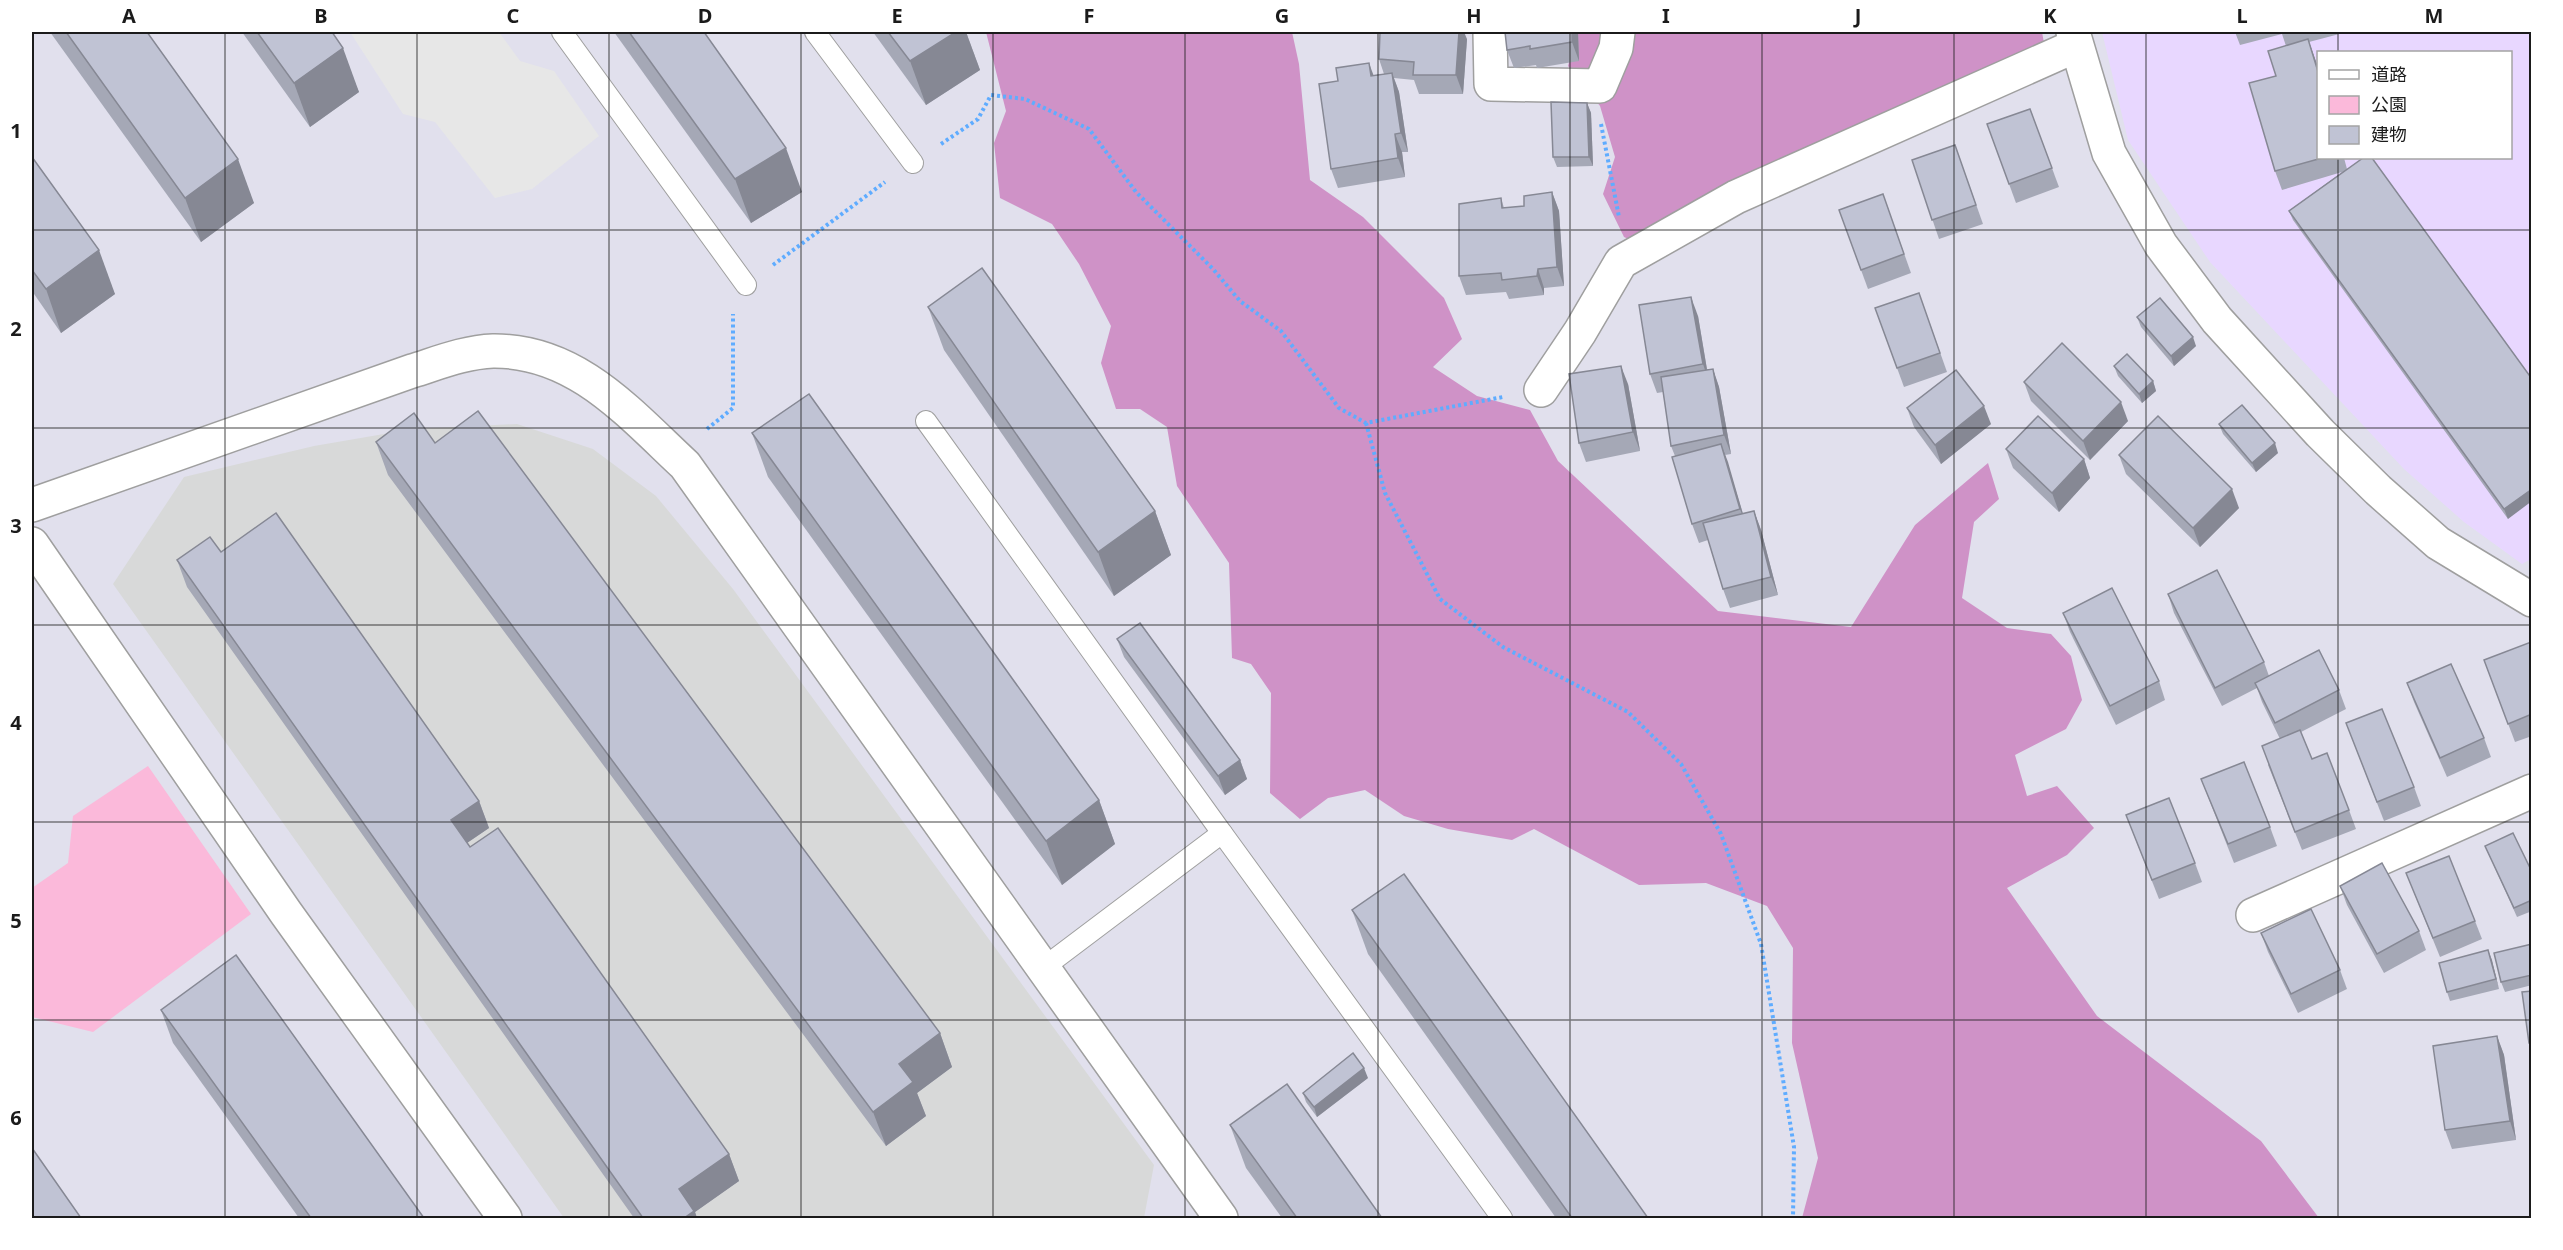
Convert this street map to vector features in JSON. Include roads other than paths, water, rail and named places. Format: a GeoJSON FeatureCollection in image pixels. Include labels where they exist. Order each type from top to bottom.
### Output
{"type":"FeatureCollection","features":[{"type":"Feature","properties":{"kind":"street"},"geometry":{"type":"LineString","coordinates":[[1490,32],[1491,84],[1600,86],[1616,48],[1618,32]]}},
{"type":"Feature","properties":{"kind":"street"},"geometry":{"type":"LineString","coordinates":[[1541,390],[1580,332],[1621,262],[1736,197],[2069,41],[2109,153],[2161,245],[2217,320],[2320,434],[2387,498],[2438,543],[2532,600]]}},
{"type":"Feature","properties":{"kind":"street"},"geometry":{"type":"LineString","coordinates":[[32,505],[412,371],[467,354],[492,351],[519,353],[566,368],[602,387],[685,465],[1221,1218]]}},
{"type":"Feature","properties":{"kind":"street"},"geometry":{"type":"LineString","coordinates":[[32,544],[100,639],[286,913],[505,1218]]}},
{"type":"Feature","properties":{"kind":"street"},"geometry":{"type":"LineString","coordinates":[[2253,915],[2532,791]]}},
{"type":"Feature","properties":{"kind":"lane"},"geometry":{"type":"LineString","coordinates":[[562,32],[746,285]]}},
{"type":"Feature","properties":{"kind":"lane"},"geometry":{"type":"LineString","coordinates":[[815,32],[913,163]]}},
{"type":"Feature","properties":{"kind":"lane"},"geometry":{"type":"LineString","coordinates":[[926,421],[1502,1218]]}},
{"type":"Feature","properties":{"kind":"lane"},"geometry":{"type":"LineString","coordinates":[[1043,968],[1222,833]]}}]}
